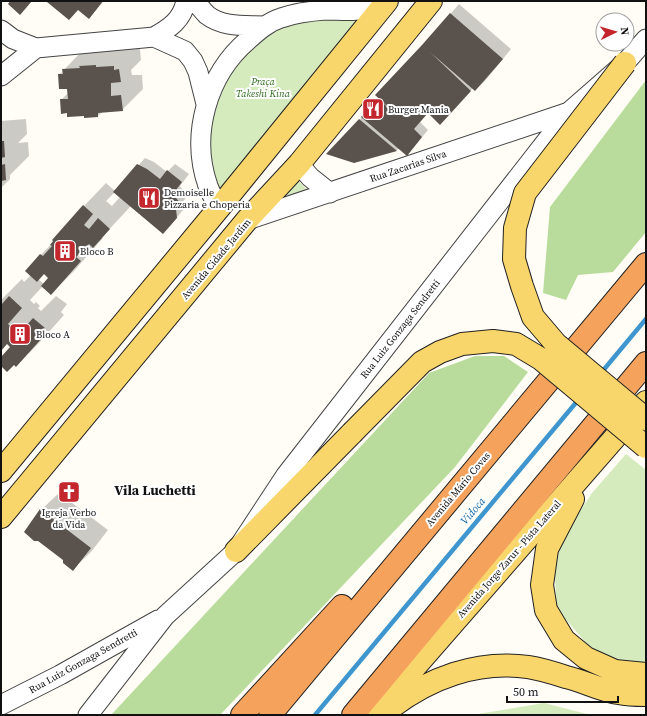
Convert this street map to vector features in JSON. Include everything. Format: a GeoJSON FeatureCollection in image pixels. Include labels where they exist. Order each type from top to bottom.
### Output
{"type":"FeatureCollection","features":[{"type":"Feature","properties":{"kind":"highway","name":"Avenida Mário Covas"},"geometry":{"type":"LineString","coordinates":[[270,715],[646,264]]}},
{"type":"Feature","properties":{"kind":"highway"},"geometry":{"type":"LineString","coordinates":[[352,715],[646,364]]}},
{"type":"Feature","properties":{"kind":"highway"},"geometry":{"type":"LineString","coordinates":[[242,715],[346,602],[411,545]]}},
{"type":"Feature","properties":{"kind":"main road","name":"Avenida Cidade Jardim"},"geometry":{"type":"LineString","coordinates":[[1,517],[248,220],[299,164],[431,1]]}},
{"type":"Feature","properties":{"kind":"main road"},"geometry":{"type":"LineString","coordinates":[[4,460],[219,208],[387,2]]}},
{"type":"Feature","properties":{"kind":"main road"},"geometry":{"type":"LineString","coordinates":[[626,63],[525,193],[515,228],[514,259],[522,286],[534,317],[556,344],[646,419]]}},
{"type":"Feature","properties":{"kind":"main road"},"geometry":{"type":"LineString","coordinates":[[236,551],[422,362],[440,352],[462,344],[493,341],[516,344],[541,359],[646,446]]}},
{"type":"Feature","properties":{"kind":"main road","name":"Avenida Jorge Zarur - Pista Lateral"},"geometry":{"type":"LineString","coordinates":[[373,715],[646,402]]}},
{"type":"Feature","properties":{"kind":"main road"},"geometry":{"type":"LineString","coordinates":[[601,453],[567,509],[546,548],[542,585],[546,610],[564,640],[586,658],[615,671],[646,674]]}},
{"type":"Feature","properties":{"kind":"main road"},"geometry":{"type":"LineString","coordinates":[[382,715],[408,695],[434,680],[479,667],[506,665],[529,667],[617,693],[646,695]]}},
{"type":"Feature","properties":{"kind":"street"},"geometry":{"type":"LineString","coordinates":[[1,30],[13,39],[36,48],[154,37],[168,29],[176,21],[184,8],[186,1]]}},
{"type":"Feature","properties":{"kind":"street"},"geometry":{"type":"LineString","coordinates":[[195,1],[207,15],[219,23],[229,25],[265,26]]}},
{"type":"Feature","properties":{"kind":"street"},"geometry":{"type":"LineString","coordinates":[[219,208],[208,188],[203,169],[201,126],[206,104],[215,81],[226,63],[241,46],[265,26],[280,18],[326,10],[365,10],[387,2]]}},
{"type":"Feature","properties":{"kind":"street"},"geometry":{"type":"LineString","coordinates":[[154,37],[184,51],[193,62],[198,72],[206,104]]}},
{"type":"Feature","properties":{"kind":"street"},"geometry":{"type":"LineString","coordinates":[[569,112],[626,63],[646,39]]}},
{"type":"Feature","properties":{"kind":"street"},"geometry":{"type":"LineString","coordinates":[[1,76],[36,48]]}},
{"type":"Feature","properties":{"kind":"street","name":"Rua Zacarias Silva"},"geometry":{"type":"LineString","coordinates":[[248,220],[569,112]]}},
{"type":"Feature","properties":{"kind":"street","name":"Rua Luiz Gonzaga Sendretti"},"geometry":{"type":"LineString","coordinates":[[1,705],[60,675],[165,616],[236,551],[286,475],[569,112]]}},
{"type":"Feature","properties":{"kind":"street"},"geometry":{"type":"LineString","coordinates":[[299,164],[310,177],[330,193]]}},
{"type":"Feature","properties":{"kind":"street"},"geometry":{"type":"LineString","coordinates":[[88,715],[165,616]]}},
{"type":"Feature","properties":{"kind":"green space","name":"Praça Takeshi Kina"},"geometry":{"type":"Polygon","coordinates":[[[386,3],[219,208],[208,188],[206,104],[265,26],[386,3]]]}},
{"type":"Feature","properties":{"kind":"green space"},"geometry":{"type":"Polygon","coordinates":[[[646,80],[646,232],[613,272],[578,275],[566,300],[543,293],[550,207],[646,80]]]}},
{"type":"Feature","properties":{"kind":"green space"},"geometry":{"type":"Polygon","coordinates":[[[292,174],[307,190],[274,199],[292,174]]]}},
{"type":"Feature","properties":{"kind":"green space"},"geometry":{"type":"Polygon","coordinates":[[[475,356],[504,356],[528,372],[455,467],[220,715],[111,715],[429,373],[475,356]]]}},
{"type":"Feature","properties":{"kind":"green space"},"geometry":{"type":"Polygon","coordinates":[[[626,454],[646,470],[646,663],[634,665],[593,651],[557,609],[554,565],[567,531],[592,493],[626,454]]]}},
{"type":"Feature","properties":{"kind":"green space"},"geometry":{"type":"Polygon","coordinates":[[[544,703],[591,715],[472,715],[544,703]]]}},
{"type":"Feature","properties":{"kind":"building"},"geometry":{"type":"Polygon","coordinates":[[[10,1],[32,1],[20,15],[8,4],[10,1]]]}},
{"type":"Feature","properties":{"kind":"building"},"geometry":{"type":"Polygon","coordinates":[[[103,1],[89,19],[78,10],[69,20],[47,2],[103,1]]]}},
{"type":"Feature","properties":{"kind":"building"},"geometry":{"type":"Polygon","coordinates":[[[450,13],[503,59],[475,91],[430,52],[471,91],[440,125],[428,113],[414,129],[422,137],[407,156],[361,117],[377,98],[398,116],[375,95],[450,13]]]}},
{"type":"Feature","properties":{"kind":"building"},"geometry":{"type":"Polygon","coordinates":[[[96,65],[96,67],[114,66],[114,70],[119,69],[121,82],[111,83],[111,96],[121,95],[123,111],[98,113],[98,117],[84,118],[84,116],[67,117],[67,113],[61,114],[60,99],[68,99],[67,89],[59,89],[58,74],[63,74],[62,69],[96,65]]]}},
{"type":"Feature","properties":{"kind":"building"},"geometry":{"type":"Polygon","coordinates":[[[359,119],[397,151],[354,163],[326,154],[359,119]]]}},
{"type":"Feature","properties":{"kind":"building"},"geometry":{"type":"Polygon","coordinates":[[[1,141],[4,141],[5,157],[1,158],[1,141]]]}},
{"type":"Feature","properties":{"kind":"building"},"geometry":{"type":"Polygon","coordinates":[[[5,164],[6,180],[1,181],[1,165],[5,164]]]}},
{"type":"Feature","properties":{"kind":"building","name":"Demoiselle Pizzaria e Choperia"},"geometry":{"type":"Polygon","coordinates":[[[137,164],[147,169],[160,179],[167,170],[182,182],[173,194],[180,203],[176,209],[177,218],[163,234],[113,192],[137,164]]]}},
{"type":"Feature","properties":{"kind":"building","name":"Bloco B"},"geometry":{"type":"Polygon","coordinates":[[[83,205],[93,214],[84,225],[89,229],[98,218],[110,229],[93,248],[89,244],[76,257],[81,261],[51,295],[41,286],[48,278],[44,274],[37,282],[25,271],[40,254],[43,256],[52,246],[50,245],[53,241],[52,240],[83,205]]]}},
{"type":"Feature","properties":{"kind":"building","name":"Bloco A"},"geometry":{"type":"Polygon","coordinates":[[[9,296],[22,308],[8,324],[10,326],[12,324],[18,329],[16,331],[19,334],[33,318],[45,328],[39,335],[42,338],[16,367],[14,365],[7,372],[1,366],[1,357],[10,347],[7,344],[1,351],[1,305],[9,296]]]}},
{"type":"Feature","properties":{"kind":"building"},"geometry":{"type":"Polygon","coordinates":[[[40,509],[91,548],[73,571],[63,563],[63,560],[38,541],[34,541],[24,532],[40,509]]]}},
{"type":"Feature","properties":{"kind":"waterway","name":"Vidoca"},"geometry":{"type":"LineString","coordinates":[[601,373],[646,319]]}},
{"type":"Feature","properties":{"kind":"waterway","name":"Vidoca"},"geometry":{"type":"LineString","coordinates":[[315,715],[579,399]]}},
{"type":"Feature","properties":{"kind":"place","name":"Burger Mania"},"geometry":{"type":"Point","coordinates":[373,109]}},
{"type":"Feature","properties":{"kind":"place","name":"Demoiselle Pizzaria e Choperia"},"geometry":{"type":"Point","coordinates":[149,198]}},
{"type":"Feature","properties":{"kind":"place","name":"Bloco B"},"geometry":{"type":"Point","coordinates":[65,251]}},
{"type":"Feature","properties":{"kind":"place","name":"Bloco A"},"geometry":{"type":"Point","coordinates":[20,334]}},
{"type":"Feature","properties":{"kind":"place","name":"Igreja Verbo da Vida"},"geometry":{"type":"Point","coordinates":[69,492]}},
{"type":"Feature","properties":{"kind":"district","name":"Vila Luchetti"},"geometry":{"type":"Point","coordinates":[155,490]}}]}
